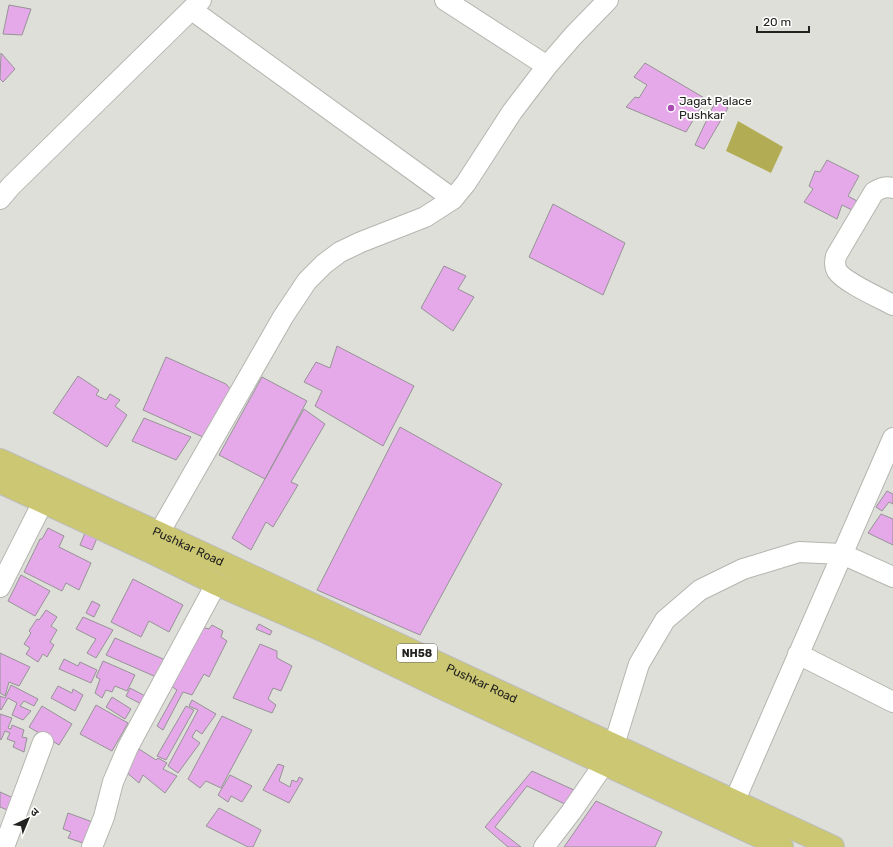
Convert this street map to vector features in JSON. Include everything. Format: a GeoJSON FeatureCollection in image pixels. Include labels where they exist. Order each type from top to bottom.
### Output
{"type":"FeatureCollection","features":[{"type":"Feature","properties":{"kind":"highway","name":"Pushkar Road"},"geometry":{"type":"LineString","coordinates":[[0,460],[614,745],[730,811],[782,847]]}},
{"type":"Feature","properties":{"kind":"highway","name":"Pushkar Road"},"geometry":{"type":"LineString","coordinates":[[0,482],[149,551],[216,584],[324,631],[604,764],[832,847]]}},
{"type":"Feature","properties":{"kind":"street"},"geometry":{"type":"LineString","coordinates":[[445,0],[547,66]]}},
{"type":"Feature","properties":{"kind":"street"},"geometry":{"type":"LineString","coordinates":[[149,551],[283,317],[307,280],[324,264],[340,252],[361,242],[425,217],[453,199],[466,183],[512,112],[547,66],[574,35],[608,0]]}},
{"type":"Feature","properties":{"kind":"street"},"geometry":{"type":"LineString","coordinates":[[0,199],[11,186],[196,5],[453,199]]}},
{"type":"Feature","properties":{"kind":"street"},"geometry":{"type":"LineString","coordinates":[[893,188],[881,188],[874,192],[836,256],[834,264],[838,272],[847,281],[893,305]]}},
{"type":"Feature","properties":{"kind":"street"},"geometry":{"type":"LineString","coordinates":[[730,811],[893,438]]}},
{"type":"Feature","properties":{"kind":"street"},"geometry":{"type":"LineString","coordinates":[[0,587],[43,502]]}},
{"type":"Feature","properties":{"kind":"street"},"geometry":{"type":"LineString","coordinates":[[614,745],[639,664],[665,620],[700,590],[743,569],[799,552],[842,554],[893,577]]}},
{"type":"Feature","properties":{"kind":"street"},"geometry":{"type":"LineString","coordinates":[[92,847],[104,817],[113,782],[128,747],[216,584]]}},
{"type":"Feature","properties":{"kind":"street"},"geometry":{"type":"LineString","coordinates":[[798,654],[893,702]]}},
{"type":"Feature","properties":{"kind":"street"},"geometry":{"type":"LineString","coordinates":[[4,847],[44,742]]}},
{"type":"Feature","properties":{"kind":"street"},"geometry":{"type":"LineString","coordinates":[[544,847],[571,812],[604,764]]}},
{"type":"Feature","properties":{"kind":"shaded area"},"geometry":{"type":"Polygon","coordinates":[[[738,121],[783,147],[771,173],[726,151],[738,121]]]}},
{"type":"Feature","properties":{"kind":"building"},"geometry":{"type":"Polygon","coordinates":[[[9,5],[31,9],[22,35],[3,34],[9,5]]]}},
{"type":"Feature","properties":{"kind":"building"},"geometry":{"type":"Polygon","coordinates":[[[1,53],[15,69],[3,82],[0,79],[1,53]]]}},
{"type":"Feature","properties":{"kind":"building"},"geometry":{"type":"Polygon","coordinates":[[[645,63],[706,99],[686,132],[626,107],[635,97],[639,98],[647,85],[634,77],[645,63]]]}},
{"type":"Feature","properties":{"kind":"building"},"geometry":{"type":"Polygon","coordinates":[[[716,100],[728,108],[704,149],[695,145],[716,100]]]}},
{"type":"Feature","properties":{"kind":"building"},"geometry":{"type":"Polygon","coordinates":[[[827,160],[859,176],[848,196],[857,201],[852,210],[842,205],[837,219],[804,202],[813,189],[809,186],[815,171],[820,172],[827,160]]]}},
{"type":"Feature","properties":{"kind":"building"},"geometry":{"type":"Polygon","coordinates":[[[553,204],[625,243],[603,295],[529,257],[553,204]]]}},
{"type":"Feature","properties":{"kind":"building"},"geometry":{"type":"Polygon","coordinates":[[[444,266],[466,276],[458,289],[474,297],[453,331],[421,308],[444,266]]]}},
{"type":"Feature","properties":{"kind":"building"},"geometry":{"type":"Polygon","coordinates":[[[337,346],[414,386],[383,446],[315,406],[322,391],[304,382],[316,362],[330,368],[337,346]]]}},
{"type":"Feature","properties":{"kind":"building"},"geometry":{"type":"Polygon","coordinates":[[[166,357],[226,384],[232,391],[205,438],[143,410],[166,357]]]}},
{"type":"Feature","properties":{"kind":"building"},"geometry":{"type":"Polygon","coordinates":[[[78,376],[99,390],[96,395],[106,400],[110,394],[120,400],[115,406],[127,415],[107,447],[53,413],[78,376]]]}},
{"type":"Feature","properties":{"kind":"building"},"geometry":{"type":"Polygon","coordinates":[[[262,377],[307,401],[265,479],[219,455],[262,377]]]}},
{"type":"Feature","properties":{"kind":"building"},"geometry":{"type":"Polygon","coordinates":[[[304,409],[325,424],[291,482],[298,485],[273,527],[266,522],[251,550],[232,538],[304,409]]]}},
{"type":"Feature","properties":{"kind":"building"},"geometry":{"type":"Polygon","coordinates":[[[144,418],[191,437],[176,460],[132,441],[144,418]]]}},
{"type":"Feature","properties":{"kind":"building"},"geometry":{"type":"Polygon","coordinates":[[[400,427],[502,484],[420,635],[317,590],[400,427]]]}},
{"type":"Feature","properties":{"kind":"building"},"geometry":{"type":"Polygon","coordinates":[[[887,491],[893,494],[893,504],[889,502],[882,511],[876,507],[887,491]]]}},
{"type":"Feature","properties":{"kind":"building"},"geometry":{"type":"Polygon","coordinates":[[[881,514],[893,519],[893,545],[868,533],[881,514]]]}},
{"type":"Feature","properties":{"kind":"building"},"geometry":{"type":"Polygon","coordinates":[[[48,528],[64,536],[59,547],[91,563],[79,590],[66,583],[62,591],[24,572],[40,539],[42,539],[48,528]]]}},
{"type":"Feature","properties":{"kind":"building"},"geometry":{"type":"Polygon","coordinates":[[[85,533],[97,538],[92,550],[80,545],[85,533]]]}},
{"type":"Feature","properties":{"kind":"building"},"geometry":{"type":"Polygon","coordinates":[[[21,575],[50,591],[35,616],[8,601],[21,575]]]}},
{"type":"Feature","properties":{"kind":"building"},"geometry":{"type":"Polygon","coordinates":[[[133,579],[183,605],[169,632],[149,621],[141,637],[111,622],[133,579]]]}},
{"type":"Feature","properties":{"kind":"building"},"geometry":{"type":"Polygon","coordinates":[[[92,601],[100,605],[94,617],[86,613],[92,601]]]}},
{"type":"Feature","properties":{"kind":"building"},"geometry":{"type":"Polygon","coordinates":[[[46,610],[57,617],[51,626],[57,630],[50,642],[54,645],[47,657],[43,654],[38,662],[26,654],[30,648],[24,644],[31,633],[29,631],[37,619],[39,620],[46,610]]]}},
{"type":"Feature","properties":{"kind":"building"},"geometry":{"type":"Polygon","coordinates":[[[83,617],[113,630],[96,658],[87,653],[96,639],[76,629],[83,617]]]}},
{"type":"Feature","properties":{"kind":"building"},"geometry":{"type":"Polygon","coordinates":[[[259,624],[272,631],[270,635],[256,629],[259,624]]]}},
{"type":"Feature","properties":{"kind":"building"},"geometry":{"type":"Polygon","coordinates":[[[212,625],[223,631],[221,637],[227,641],[209,677],[204,674],[192,695],[183,692],[163,730],[157,726],[177,690],[168,684],[201,627],[209,629],[212,625]]]}},
{"type":"Feature","properties":{"kind":"building"},"geometry":{"type":"Polygon","coordinates":[[[115,638],[170,662],[163,680],[106,655],[115,638]]]}},
{"type":"Feature","properties":{"kind":"building"},"geometry":{"type":"Polygon","coordinates":[[[260,644],[277,651],[277,658],[292,666],[281,691],[273,688],[268,699],[276,705],[272,713],[233,698],[260,644]]]}},
{"type":"Feature","properties":{"kind":"building"},"geometry":{"type":"Polygon","coordinates":[[[0,653],[30,667],[19,686],[9,682],[5,696],[0,693],[0,653]]]}},
{"type":"Feature","properties":{"kind":"building"},"geometry":{"type":"Polygon","coordinates":[[[64,659],[78,666],[80,662],[97,670],[91,683],[59,669],[64,659]]]}},
{"type":"Feature","properties":{"kind":"building"},"geometry":{"type":"Polygon","coordinates":[[[103,661],[135,675],[127,691],[115,686],[112,692],[106,690],[102,698],[95,693],[100,679],[96,677],[103,661]]]}},
{"type":"Feature","properties":{"kind":"building"},"geometry":{"type":"Polygon","coordinates":[[[11,685],[38,699],[34,706],[24,701],[20,706],[31,711],[23,720],[12,715],[17,703],[8,698],[1,710],[0,709],[0,696],[5,698],[11,685]]]}},
{"type":"Feature","properties":{"kind":"building"},"geometry":{"type":"Polygon","coordinates":[[[58,686],[72,693],[73,689],[83,695],[75,711],[51,698],[58,686]]]}},
{"type":"Feature","properties":{"kind":"building"},"geometry":{"type":"Polygon","coordinates":[[[130,688],[149,698],[145,706],[126,696],[130,688]]]}},
{"type":"Feature","properties":{"kind":"building"},"geometry":{"type":"Polygon","coordinates":[[[112,697],[131,709],[125,719],[106,707],[112,697]]]}},
{"type":"Feature","properties":{"kind":"building"},"geometry":{"type":"Polygon","coordinates":[[[192,700],[216,714],[202,734],[196,730],[192,737],[200,743],[178,773],[168,766],[198,710],[189,706],[192,700]]]}},
{"type":"Feature","properties":{"kind":"building"},"geometry":{"type":"Polygon","coordinates":[[[96,705],[128,723],[112,751],[80,734],[96,705]]]}},
{"type":"Feature","properties":{"kind":"building"},"geometry":{"type":"Polygon","coordinates":[[[42,706],[72,724],[59,745],[29,727],[42,706]]]}},
{"type":"Feature","properties":{"kind":"building"},"geometry":{"type":"Polygon","coordinates":[[[186,706],[194,710],[166,760],[157,756],[186,706]]]}},
{"type":"Feature","properties":{"kind":"building"},"geometry":{"type":"Polygon","coordinates":[[[0,714],[12,718],[8,728],[11,729],[12,725],[24,730],[22,737],[27,738],[24,752],[13,747],[15,742],[7,739],[10,733],[5,731],[1,740],[0,739],[0,714]]]}},
{"type":"Feature","properties":{"kind":"building"},"geometry":{"type":"Polygon","coordinates":[[[222,716],[252,730],[221,788],[206,781],[200,788],[188,779],[222,716]]]}},
{"type":"Feature","properties":{"kind":"building"},"geometry":{"type":"Polygon","coordinates":[[[139,749],[156,760],[158,758],[167,763],[163,769],[177,776],[165,793],[143,775],[139,783],[126,772],[139,749]]]}},
{"type":"Feature","properties":{"kind":"building"},"geometry":{"type":"Polygon","coordinates":[[[278,764],[284,766],[279,781],[290,787],[292,780],[297,782],[299,777],[303,779],[289,803],[263,790],[278,764]]]}},
{"type":"Feature","properties":{"kind":"building"},"geometry":{"type":"Polygon","coordinates":[[[532,771],[574,790],[569,806],[527,786],[495,827],[521,847],[508,847],[485,827],[532,771]]]}},
{"type":"Feature","properties":{"kind":"building"},"geometry":{"type":"Polygon","coordinates":[[[230,775],[252,786],[242,802],[231,796],[228,802],[218,795],[230,775]]]}},
{"type":"Feature","properties":{"kind":"building"},"geometry":{"type":"Polygon","coordinates":[[[0,792],[18,800],[15,813],[0,807],[0,792]]]}},
{"type":"Feature","properties":{"kind":"building"},"geometry":{"type":"Polygon","coordinates":[[[596,801],[662,832],[655,847],[564,847],[596,801]]]}},
{"type":"Feature","properties":{"kind":"building"},"geometry":{"type":"Polygon","coordinates":[[[219,808],[261,830],[253,847],[248,847],[206,826],[219,808]]]}},
{"type":"Feature","properties":{"kind":"building"},"geometry":{"type":"Polygon","coordinates":[[[68,813],[98,824],[89,845],[68,838],[71,832],[63,829],[68,813]]]}},
{"type":"Feature","properties":{"kind":"place","name":"Jagat Palace Pushkar"},"geometry":{"type":"Point","coordinates":[671,108]}}]}
